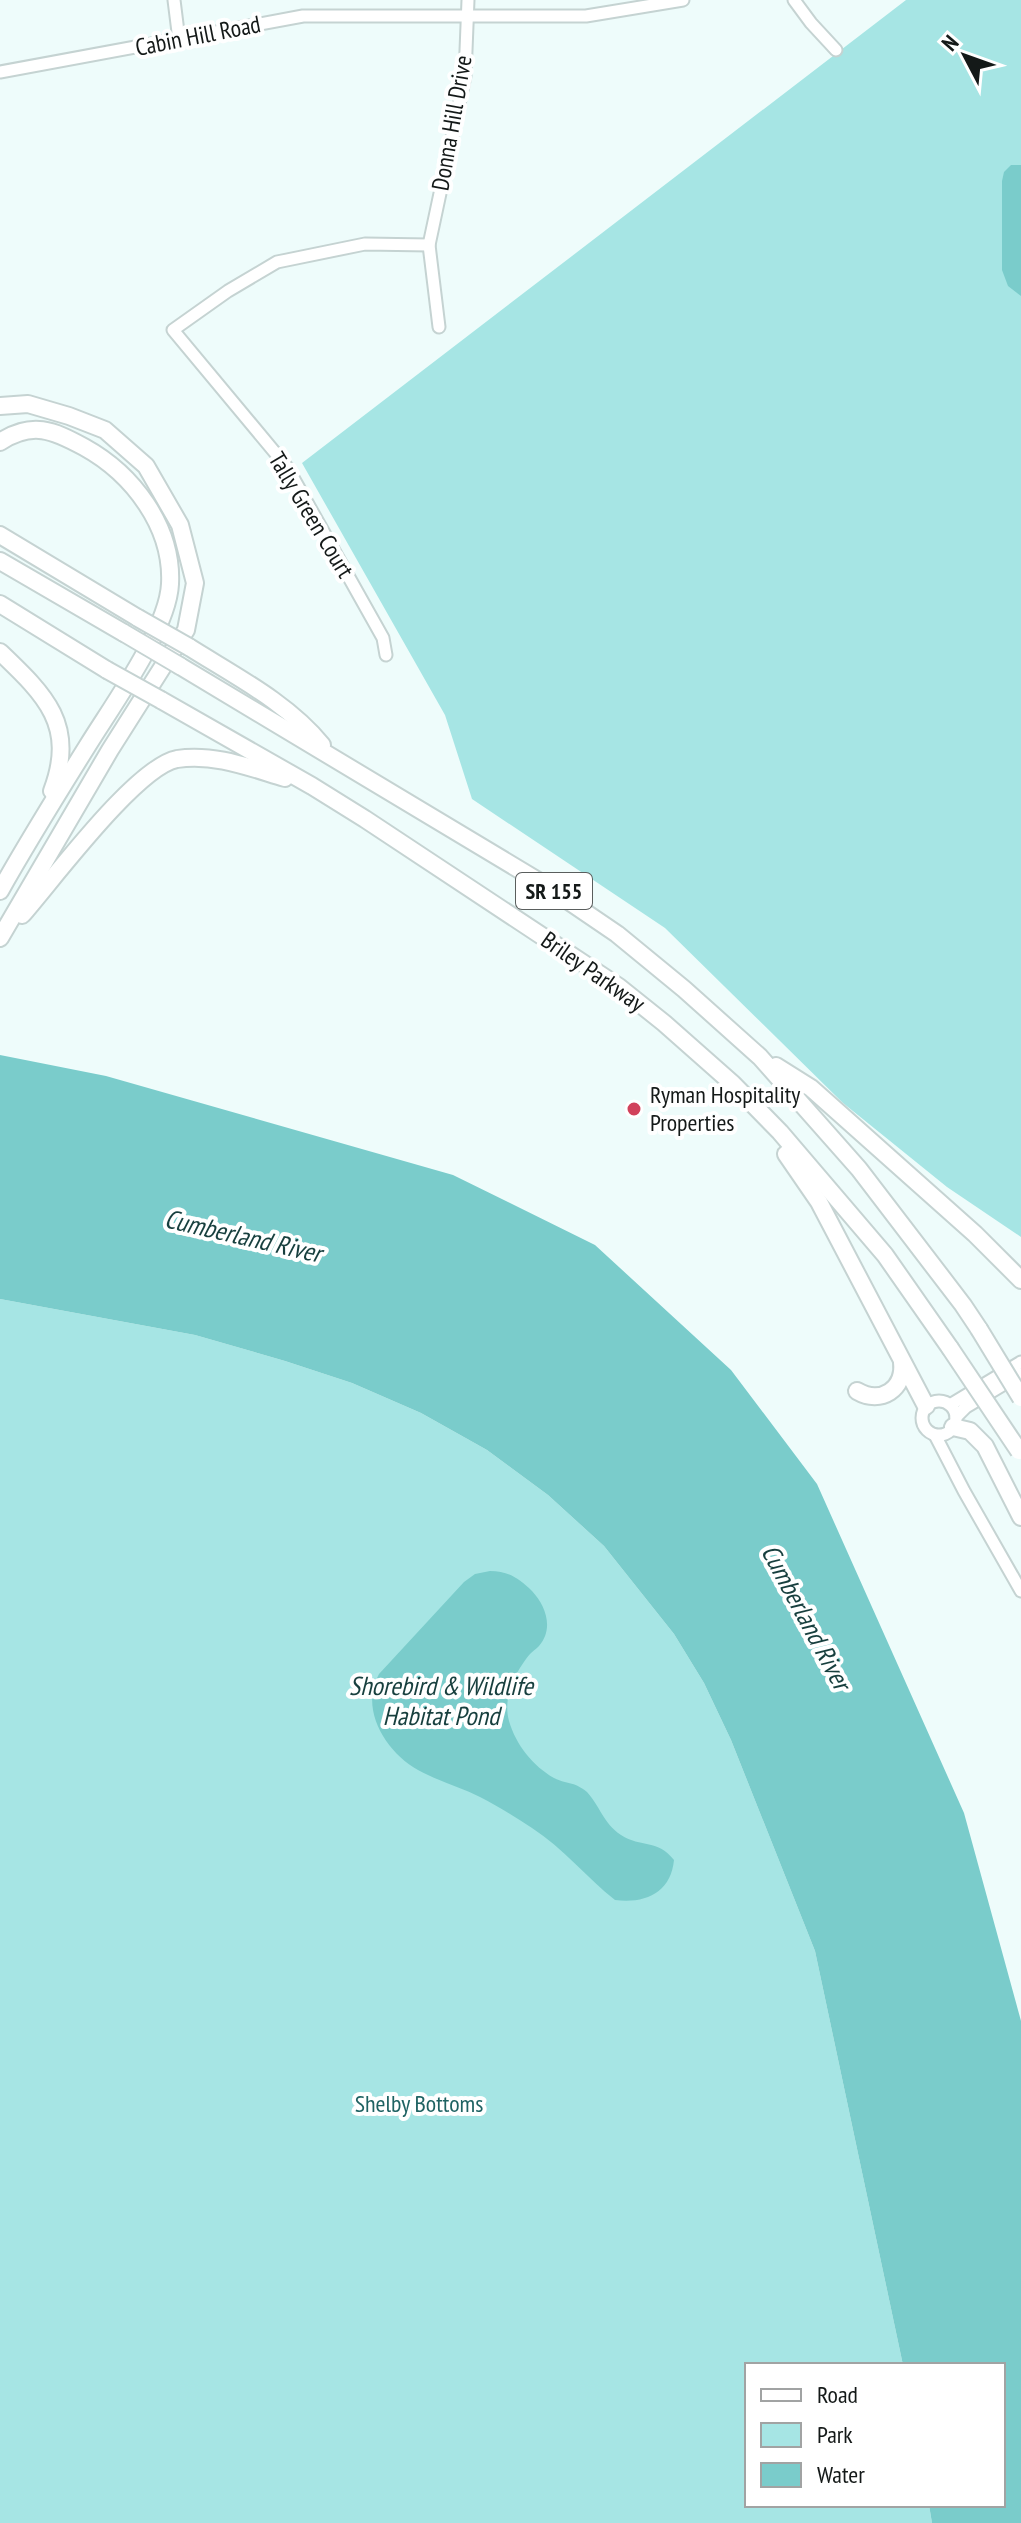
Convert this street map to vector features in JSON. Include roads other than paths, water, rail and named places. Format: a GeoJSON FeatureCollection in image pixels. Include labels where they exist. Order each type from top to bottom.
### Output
{"type":"FeatureCollection","features":[{"type":"Feature","properties":{"kind":"highway"},"geometry":{"type":"LineString","coordinates":[[0,406],[28,404],[105,430],[146,466],[180,525],[195,583],[186,630],[110,750],[0,939]]}},
{"type":"Feature","properties":{"kind":"highway"},"geometry":{"type":"LineString","coordinates":[[0,442],[18,431],[38,429],[61,434],[113,467],[142,496],[158,523],[167,553],[170,585],[163,620],[0,891]]}},
{"type":"Feature","properties":{"kind":"highway"},"geometry":{"type":"LineString","coordinates":[[0,535],[241,680],[306,725],[328,753]]}},
{"type":"Feature","properties":{"kind":"highway","name":"Briley Parkway"},"geometry":{"type":"LineString","coordinates":[[0,561],[328,753],[545,885],[617,934],[760,1057],[859,1169],[963,1305],[1021,1398]]}},
{"type":"Feature","properties":{"kind":"highway","name":"Briley Parkway"},"geometry":{"type":"LineString","coordinates":[[0,604],[107,670],[312,786],[619,987],[733,1084],[780,1132],[885,1255],[1020,1452]]}},
{"type":"Feature","properties":{"kind":"highway"},"geometry":{"type":"LineString","coordinates":[[0,652],[33,683],[50,706],[62,741],[60,768],[34,830]]}},
{"type":"Feature","properties":{"kind":"highway"},"geometry":{"type":"LineString","coordinates":[[0,939],[107,815],[158,767],[174,760],[224,760],[312,786]]}},
{"type":"Feature","properties":{"kind":"highway"},"geometry":{"type":"LineString","coordinates":[[695,1051],[775,1137],[819,1202],[926,1406]]}},
{"type":"Feature","properties":{"kind":"highway"},"geometry":{"type":"LineString","coordinates":[[760,1057],[820,1096],[984,1242],[1021,1280]]}},
{"type":"Feature","properties":{"kind":"highway"},"geometry":{"type":"LineString","coordinates":[[857,1391],[873,1397],[889,1393],[900,1380],[902,1360]]}},
{"type":"Feature","properties":{"kind":"highway"},"geometry":{"type":"LineString","coordinates":[[952,1420],[970,1431],[985,1446],[1021,1517]]}},
{"type":"Feature","properties":{"kind":"street"},"geometry":{"type":"LineString","coordinates":[[174,0],[179,40]]}},
{"type":"Feature","properties":{"kind":"street","name":"Donna Hill Drive"},"geometry":{"type":"LineString","coordinates":[[439,327],[429,245],[465,76],[468,0]]}},
{"type":"Feature","properties":{"kind":"street","name":"Cabin Hill Road"},"geometry":{"type":"LineString","coordinates":[[0,72],[303,16],[586,16],[683,0]]}},
{"type":"Feature","properties":{"kind":"street"},"geometry":{"type":"LineString","coordinates":[[794,0],[836,50]]}},
{"type":"Feature","properties":{"kind":"street","name":"Tally Green Court"},"geometry":{"type":"LineString","coordinates":[[386,655],[383,638],[287,467],[173,330],[228,291],[277,262],[365,244],[429,245]]}},
{"type":"Feature","properties":{"kind":"street"},"geometry":{"type":"LineString","coordinates":[[935,1435],[1021,1362]]}},
{"type":"Feature","properties":{"kind":"street"},"geometry":{"type":"LineString","coordinates":[[952,1466],[948,1453],[952,1420],[966,1407],[1021,1374]]}},
{"type":"Feature","properties":{"kind":"street"},"geometry":{"type":"LineString","coordinates":[[952,1420],[936,1401],[923,1410],[922,1422],[926,1430],[935,1435],[1021,1591]]}},
{"type":"Feature","properties":{"kind":"water"},"geometry":{"type":"Polygon","coordinates":[[[1011,165],[1021,165],[1021,296],[1008,286],[1002,270],[1002,181],[1004,172],[1011,165]]]}},
{"type":"Feature","properties":{"kind":"water","name":"Cumberland River"},"geometry":{"type":"Polygon","coordinates":[[[0,1055],[106,1076],[453,1175],[595,1245],[731,1370],[817,1484],[964,1813],[1021,2021],[1021,2523],[932,2523],[929,2507],[1005,2507],[1005,2363],[903,2363],[815,1951],[731,1740],[704,1683],[674,1634],[604,1546],[548,1495],[487,1450],[421,1413],[352,1383],[195,1335],[0,1299],[0,1055]]]}},
{"type":"Feature","properties":{"kind":"water","name":"Shorebird & Wildlife Habitat Pond"},"geometry":{"type":"Polygon","coordinates":[[[490,1571],[508,1574],[522,1582],[537,1597],[546,1618],[544,1639],[521,1666],[508,1696],[507,1713],[516,1738],[526,1754],[546,1773],[587,1792],[610,1825],[621,1835],[668,1853],[674,1860],[672,1871],[655,1894],[637,1900],[615,1900],[532,1828],[487,1800],[406,1762],[386,1741],[379,1728],[372,1701],[379,1674],[464,1582],[475,1574],[490,1571]]]}},
{"type":"Feature","properties":{"kind":"place","name":"Ryman Hospitality Properties"},"geometry":{"type":"Point","coordinates":[634,1109]}},
{"type":"Feature","properties":{"kind":"park label","name":"Shelby Bottoms"},"geometry":{"type":"Point","coordinates":[419,2104]}}]}
